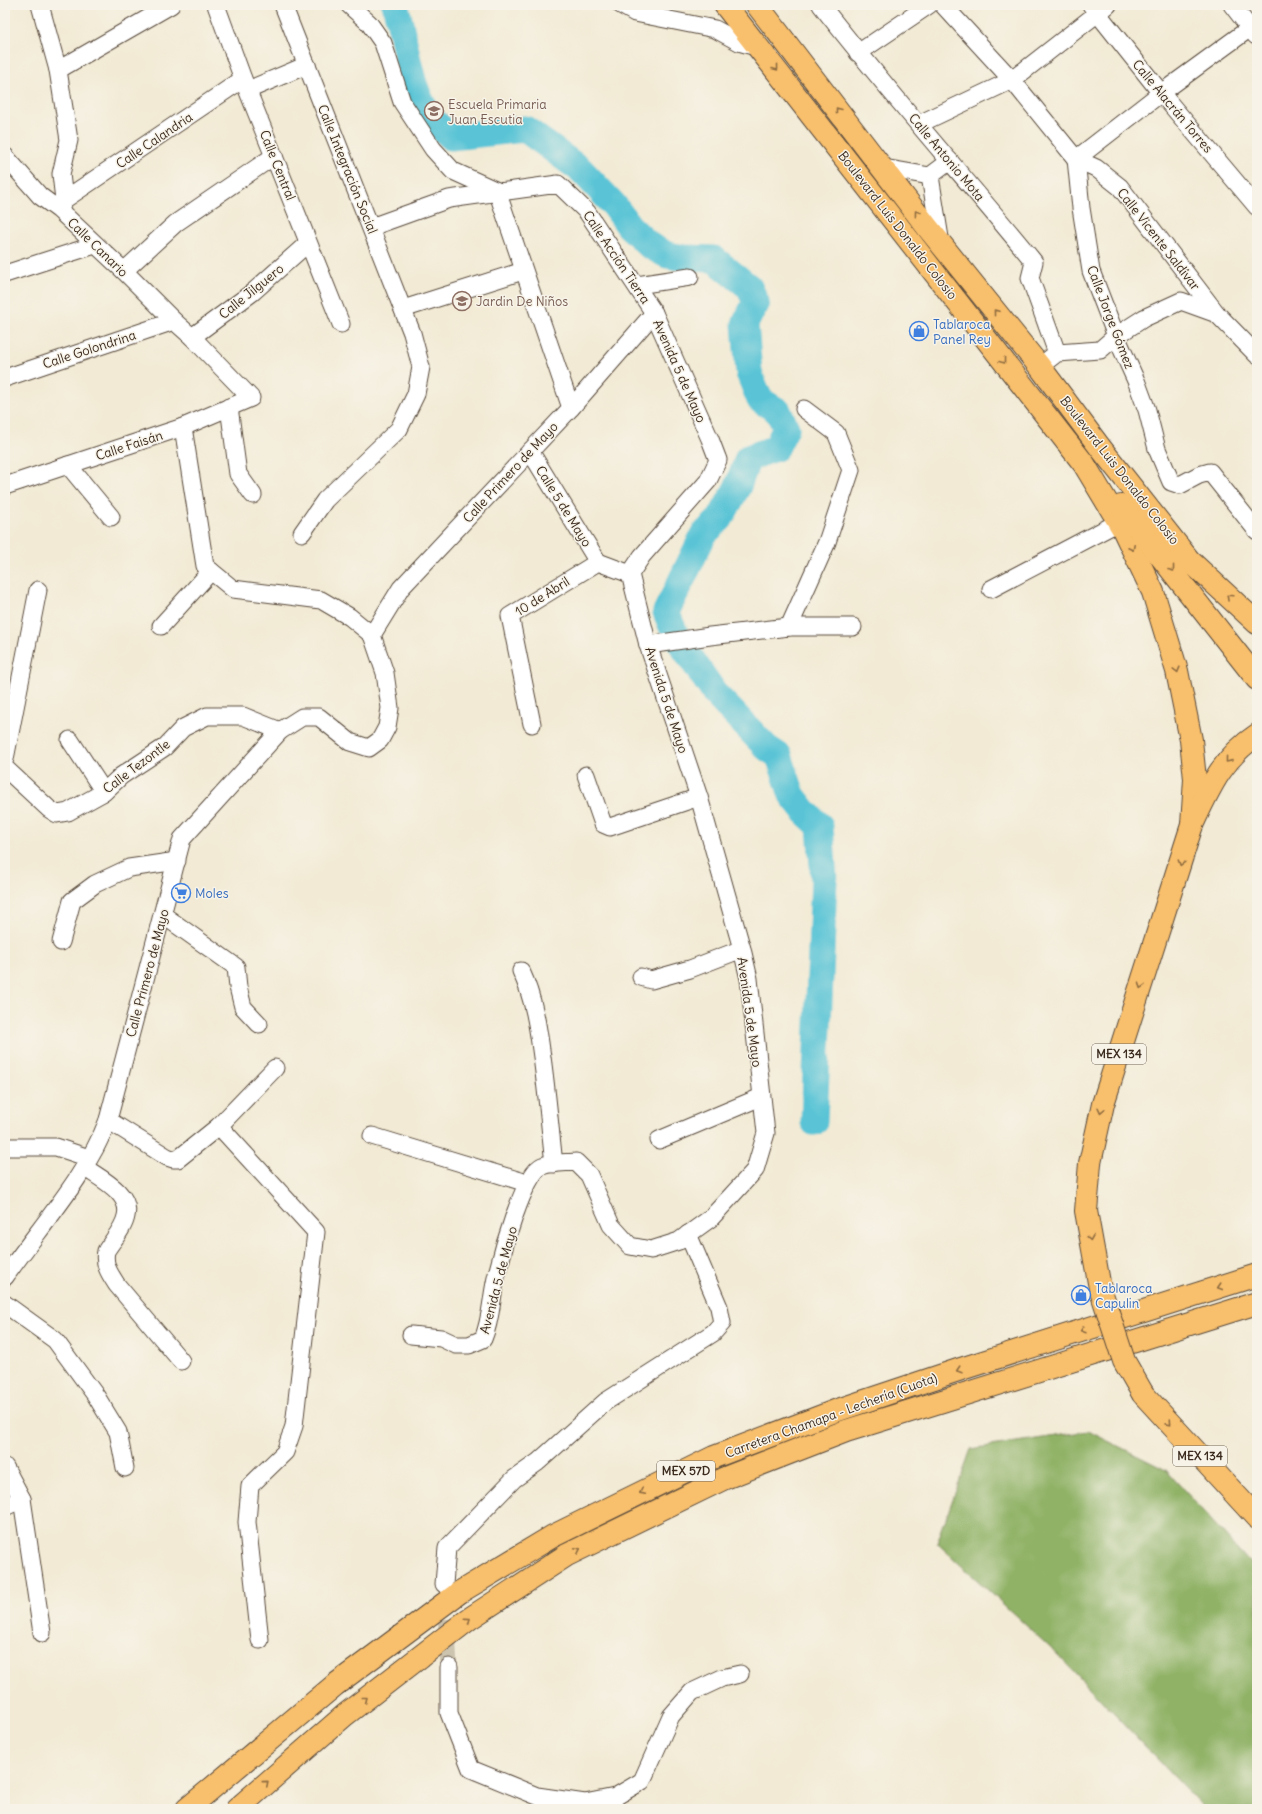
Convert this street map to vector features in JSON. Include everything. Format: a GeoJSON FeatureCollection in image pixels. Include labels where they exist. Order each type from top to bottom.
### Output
{"type":"FeatureCollection","features":[{"type":"Feature","properties":{"kind":"highway","name":"Boulevard Luis Donaldo Colosio"},"geometry":{"type":"LineString","coordinates":[[756,5],[884,168],[941,244],[1040,367],[1099,446],[1189,560],[1257,624]]}},
{"type":"Feature","properties":{"kind":"highway","name":"Boulevard Luis Donaldo Colosio"},"geometry":{"type":"LineString","coordinates":[[723,8],[760,48],[1084,464],[1118,522],[1153,592],[1177,671],[1191,740],[1195,779],[1192,825]]}},
{"type":"Feature","properties":{"kind":"highway"},"geometry":{"type":"LineString","coordinates":[[1084,464],[1134,520],[1257,679]]}},
{"type":"Feature","properties":{"kind":"highway"},"geometry":{"type":"LineString","coordinates":[[1192,825],[1210,788],[1226,761],[1242,745],[1257,735]]}},
{"type":"Feature","properties":{"kind":"highway","name":"MEX 134"},"geometry":{"type":"LineString","coordinates":[[1192,825],[1103,1104],[1090,1163],[1086,1211],[1100,1288],[1124,1361],[1143,1394],[1257,1518]]}},
{"type":"Feature","properties":{"kind":"highway","name":"Carretera Chamapa - Lechería (Cuota)"},"geometry":{"type":"LineString","coordinates":[[187,1809],[335,1685],[441,1606],[460,1592],[560,1533],[714,1457],[835,1411],[961,1369],[1257,1275]]}},
{"type":"Feature","properties":{"kind":"highway","name":"Carretera Chamapa - Lechería (Cuota)"},"geometry":{"type":"LineString","coordinates":[[237,1809],[345,1715],[469,1619],[567,1555],[725,1478],[846,1431],[1257,1303]]}},
{"type":"Feature","properties":{"kind":"street","name":"Calle Canario"},"geometry":{"type":"LineString","coordinates":[[40,5],[58,70],[69,140],[61,174],[62,205],[95,245],[192,337],[251,398]]}},
{"type":"Feature","properties":{"kind":"street"},"geometry":{"type":"LineString","coordinates":[[58,70],[171,5]]}},
{"type":"Feature","properties":{"kind":"street","name":"Calle Central"},"geometry":{"type":"LineString","coordinates":[[216,5],[245,85],[341,324]]}},
{"type":"Feature","properties":{"kind":"street","name":"Calle Integración Social"},"geometry":{"type":"LineString","coordinates":[[283,5],[412,332],[421,367],[416,394],[399,429],[325,500],[302,533]]}},
{"type":"Feature","properties":{"kind":"street"},"geometry":{"type":"LineString","coordinates":[[349,5],[369,23],[383,43],[402,102],[432,149],[453,171],[497,191],[523,271],[571,408]]}},
{"type":"Feature","properties":{"kind":"street"},"geometry":{"type":"LineString","coordinates":[[621,5],[635,13],[715,29],[739,42],[760,48]]}},
{"type":"Feature","properties":{"kind":"street","name":"Calle Antonio Mota"},"geometry":{"type":"LineString","coordinates":[[821,5],[858,53],[920,124],[1034,262],[1030,278],[1056,353]]}},
{"type":"Feature","properties":{"kind":"street"},"geometry":{"type":"LineString","coordinates":[[858,53],[930,5]]}},
{"type":"Feature","properties":{"kind":"street","name":"Calle Vicente Saldívar"},"geometry":{"type":"LineString","coordinates":[[943,5],[1012,80],[1076,159],[1096,168],[1120,187],[1218,314],[1257,355]]}},
{"type":"Feature","properties":{"kind":"street"},"geometry":{"type":"LineString","coordinates":[[1076,159],[1161,93],[1255,29],[1232,5]]}},
{"type":"Feature","properties":{"kind":"street"},"geometry":{"type":"LineString","coordinates":[[920,124],[1012,80],[1099,8]]}},
{"type":"Feature","properties":{"kind":"street","name":"Calle Alacrán Torres"},"geometry":{"type":"LineString","coordinates":[[1099,8],[1161,93],[1257,207]]}},
{"type":"Feature","properties":{"kind":"street","name":"Calle Calandria"},"geometry":{"type":"LineString","coordinates":[[62,205],[245,85],[307,65]]}},
{"type":"Feature","properties":{"kind":"street"},"geometry":{"type":"LineString","coordinates":[[124,271],[176,223],[274,156]]}},
{"type":"Feature","properties":{"kind":"street","name":"Calle Jorge Gómez"},"geometry":{"type":"LineString","coordinates":[[1076,159],[1091,271],[1116,336],[1137,383],[1147,410],[1157,449],[1171,482],[1180,485],[1199,475],[1210,472],[1257,531]]}},
{"type":"Feature","properties":{"kind":"street"},"geometry":{"type":"LineString","coordinates":[[884,168],[930,176],[950,161]]}},
{"type":"Feature","properties":{"kind":"street"},"geometry":{"type":"LineString","coordinates":[[7,163],[40,196],[62,205]]}},
{"type":"Feature","properties":{"kind":"street"},"geometry":{"type":"LineString","coordinates":[[930,176],[941,244]]}},
{"type":"Feature","properties":{"kind":"street","name":"Calle Acción Tierra"},"geometry":{"type":"LineString","coordinates":[[497,191],[558,184],[587,212],[637,285],[654,313]]}},
{"type":"Feature","properties":{"kind":"street"},"geometry":{"type":"LineString","coordinates":[[371,227],[449,199],[497,191]]}},
{"type":"Feature","properties":{"kind":"street","name":"Calle Jilguero"},"geometry":{"type":"LineString","coordinates":[[192,337],[253,292],[308,243]]}},
{"type":"Feature","properties":{"kind":"street"},"geometry":{"type":"LineString","coordinates":[[5,274],[95,245]]}},
{"type":"Feature","properties":{"kind":"street"},"geometry":{"type":"LineString","coordinates":[[402,309],[523,271]]}},
{"type":"Feature","properties":{"kind":"street"},"geometry":{"type":"LineString","coordinates":[[637,285],[690,277]]}},
{"type":"Feature","properties":{"kind":"street"},"geometry":{"type":"LineString","coordinates":[[1040,367],[1056,353],[1100,350],[1116,336],[1144,318],[1181,301],[1218,314]]}},
{"type":"Feature","properties":{"kind":"street","name":"Calle Primero de Mayo"},"geometry":{"type":"LineString","coordinates":[[6,1275],[87,1162],[101,1137],[108,1120],[182,839],[280,731],[302,717],[319,717],[350,742],[369,748],[380,740],[387,727],[390,708],[385,673],[372,635],[401,588],[571,408],[654,313]]}},
{"type":"Feature","properties":{"kind":"street","name":"Avenida 5 de Mayo"},"geometry":{"type":"LineString","coordinates":[[411,1335],[441,1338],[456,1345],[469,1346],[483,1339],[487,1328],[497,1274],[527,1183],[533,1172],[542,1166],[576,1162],[589,1175],[612,1225],[630,1246],[651,1250],[679,1242],[711,1218],[755,1170],[766,1133],[749,979],[742,949],[699,798],[649,645],[630,574],[642,556],[708,481],[718,460],[654,313]]}},
{"type":"Feature","properties":{"kind":"street","name":"Calle Golondrina"},"geometry":{"type":"LineString","coordinates":[[5,378],[174,321]]}},
{"type":"Feature","properties":{"kind":"street","name":"Calle Faisán"},"geometry":{"type":"LineString","coordinates":[[5,486],[183,427],[251,398]]}},
{"type":"Feature","properties":{"kind":"street"},"geometry":{"type":"LineString","coordinates":[[229,407],[238,474],[253,495]]}},
{"type":"Feature","properties":{"kind":"street"},"geometry":{"type":"LineString","coordinates":[[789,627],[827,542],[851,470],[836,433],[804,409]]}},
{"type":"Feature","properties":{"kind":"street"},"geometry":{"type":"LineString","coordinates":[[183,427],[205,566],[233,589],[321,600],[350,617],[372,635]]}},
{"type":"Feature","properties":{"kind":"street","name":"Calle 5 de Mayo"},"geometry":{"type":"LineString","coordinates":[[530,451],[598,562]]}},
{"type":"Feature","properties":{"kind":"street"},"geometry":{"type":"LineString","coordinates":[[68,465],[111,517]]}},
{"type":"Feature","properties":{"kind":"street"},"geometry":{"type":"LineString","coordinates":[[991,589],[1118,522]]}},
{"type":"Feature","properties":{"kind":"street"},"geometry":{"type":"LineString","coordinates":[[598,562],[630,574]]}},
{"type":"Feature","properties":{"kind":"street","name":"10 de Abril"},"geometry":{"type":"LineString","coordinates":[[532,724],[510,616],[598,562]]}},
{"type":"Feature","properties":{"kind":"street"},"geometry":{"type":"LineString","coordinates":[[161,626],[211,571]]}},
{"type":"Feature","properties":{"kind":"street"},"geometry":{"type":"LineString","coordinates":[[5,759],[38,590]]}},
{"type":"Feature","properties":{"kind":"street"},"geometry":{"type":"LineString","coordinates":[[649,645],[789,627],[853,627]]}},
{"type":"Feature","properties":{"kind":"street","name":"Calle Tezontle"},"geometry":{"type":"LineString","coordinates":[[5,768],[49,809],[57,814],[68,812],[104,792],[121,776],[165,747],[183,728],[207,716],[243,716],[280,731]]}},
{"type":"Feature","properties":{"kind":"street"},"geometry":{"type":"LineString","coordinates":[[70,740],[104,792]]}},
{"type":"Feature","properties":{"kind":"street"},"geometry":{"type":"LineString","coordinates":[[586,775],[603,824],[610,827],[699,798]]}},
{"type":"Feature","properties":{"kind":"street"},"geometry":{"type":"LineString","coordinates":[[61,942],[72,901],[95,884],[129,868],[177,861]]}},
{"type":"Feature","properties":{"kind":"street"},"geometry":{"type":"LineString","coordinates":[[163,915],[236,967],[238,987],[243,1007],[259,1024]]}},
{"type":"Feature","properties":{"kind":"street"},"geometry":{"type":"LineString","coordinates":[[641,977],[651,980],[690,969],[742,949]]}},
{"type":"Feature","properties":{"kind":"street"},"geometry":{"type":"LineString","coordinates":[[521,971],[530,990],[536,1014],[547,1092],[554,1164]]}},
{"type":"Feature","properties":{"kind":"street"},"geometry":{"type":"LineString","coordinates":[[108,1120],[173,1159],[178,1159],[219,1126],[275,1068]]}},
{"type":"Feature","properties":{"kind":"street"},"geometry":{"type":"LineString","coordinates":[[659,1140],[761,1097]]}},
{"type":"Feature","properties":{"kind":"street"},"geometry":{"type":"LineString","coordinates":[[219,1126],[316,1232],[294,1426],[285,1452],[250,1486],[246,1522],[260,1640]]}},
{"type":"Feature","properties":{"kind":"street"},"geometry":{"type":"LineString","coordinates":[[372,1136],[527,1183]]}},
{"type":"Feature","properties":{"kind":"street"},"geometry":{"type":"LineString","coordinates":[[5,1146],[56,1147],[87,1162],[122,1195],[128,1206],[126,1217],[106,1251],[105,1257],[109,1272],[117,1285],[181,1361]]}},
{"type":"Feature","properties":{"kind":"street"},"geometry":{"type":"LineString","coordinates":[[444,1584],[447,1548],[514,1479],[538,1462],[604,1402],[713,1333],[722,1323],[719,1307],[688,1234]]}},
{"type":"Feature","properties":{"kind":"street"},"geometry":{"type":"LineString","coordinates":[[5,1304],[55,1340],[96,1396],[118,1432],[125,1468]]}},
{"type":"Feature","properties":{"kind":"street"},"geometry":{"type":"LineString","coordinates":[[5,1468],[22,1499],[42,1633]]}},
{"type":"Feature","properties":{"kind":"street"},"geometry":{"type":"LineString","coordinates":[[5,1506],[22,1499]]}},
{"type":"Feature","properties":{"kind":"street"},"geometry":{"type":"LineString","coordinates":[[449,1667],[449,1713],[471,1769],[537,1796],[585,1803],[615,1797],[642,1781],[671,1716],[692,1692],[722,1678],[740,1674]]}},
{"type":"Feature","properties":{"kind":"green space"},"geometry":{"type":"Polygon","coordinates":[[[1088,1431],[1166,1470],[1257,1571],[1257,1809],[1205,1809],[1057,1654],[937,1543],[971,1449],[1088,1431]]]}},
{"type":"Feature","properties":{"kind":"waterway"},"geometry":{"type":"LineString","coordinates":[[395,5],[408,63],[417,92],[431,118],[451,137],[525,129],[581,170],[614,205],[629,226],[650,246],[667,255],[684,258],[714,259],[749,287],[756,302],[745,324],[749,373],[760,400],[778,411],[786,428],[776,448],[748,458],[738,486],[720,519],[704,534],[666,612],[676,636],[716,695],[767,748],[779,756],[792,795],[806,813],[820,826],[824,880],[814,1122]]}},
{"type":"Feature","properties":{"kind":"tunnel"},"geometry":{"type":"LineString","coordinates":[[445,1594],[449,1667]]}},
{"type":"Feature","properties":{"kind":"place","name":"Escuela Primaria Juan Escutia"},"geometry":{"type":"Point","coordinates":[434,111]}},
{"type":"Feature","properties":{"kind":"place","name":"Jardin De Niños"},"geometry":{"type":"Point","coordinates":[462,301]}},
{"type":"Feature","properties":{"kind":"place","name":"Tablaroca Panel Rey"},"geometry":{"type":"Point","coordinates":[919,331]}},
{"type":"Feature","properties":{"kind":"place","name":"Moles"},"geometry":{"type":"Point","coordinates":[181,893]}},
{"type":"Feature","properties":{"kind":"place","name":"Tablaroca Capulin"},"geometry":{"type":"Point","coordinates":[1081,1295]}}]}
